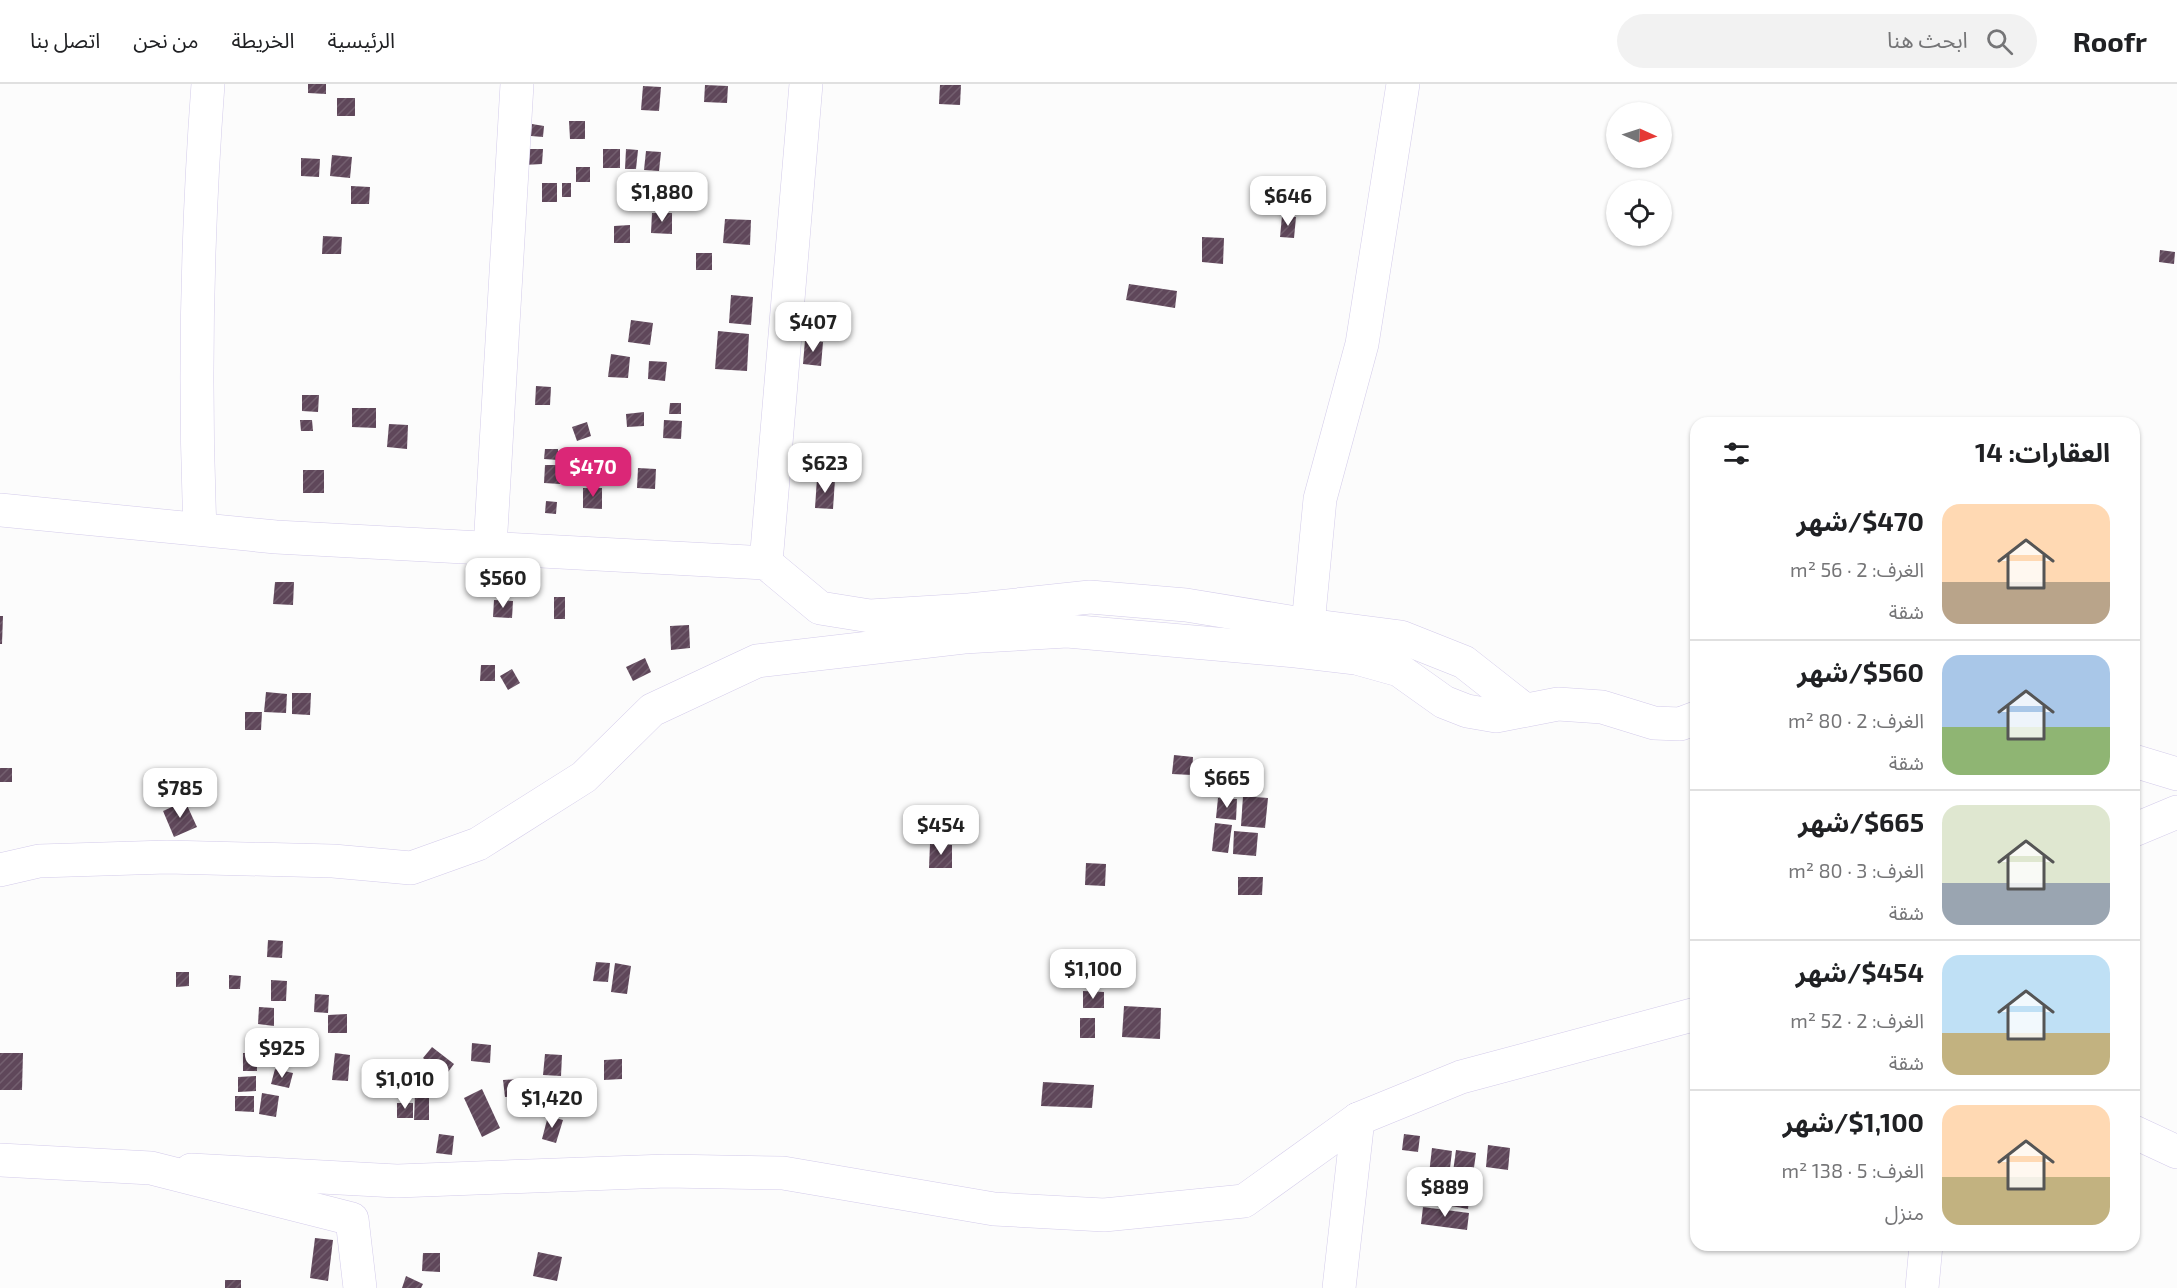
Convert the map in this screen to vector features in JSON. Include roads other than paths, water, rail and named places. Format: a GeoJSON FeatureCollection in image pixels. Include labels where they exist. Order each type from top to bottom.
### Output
{"type":"FeatureCollection","features":[{"type":"Feature","properties":{"kind":"street"},"geometry":{"type":"LineString","coordinates":[[200,530],[196,434],[199,211],[208,84]]}},
{"type":"Feature","properties":{"kind":"street"},"geometry":{"type":"LineString","coordinates":[[490,548],[517,84]]}},
{"type":"Feature","properties":{"kind":"street"},"geometry":{"type":"LineString","coordinates":[[766,563],[806,84]]}},
{"type":"Feature","properties":{"kind":"street"},"geometry":{"type":"LineString","coordinates":[[1308,625],[1320,499],[1362,344],[1403,84]]}},
{"type":"Feature","properties":{"kind":"street"},"geometry":{"type":"LineString","coordinates":[[0,510],[276,537],[766,563],[820,608],[870,616],[969,610],[1090,597],[1185,605],[1401,637],[1464,662],[1525,710]]}},
{"type":"Feature","properties":{"kind":"street"},"geometry":{"type":"LineString","coordinates":[[0,870],[39,861],[167,857],[333,861],[411,868],[478,844],[584,777],[652,710],[757,661],[964,637],[1067,631],[1172,638],[1356,658],[1399,670],[1444,702],[1467,711],[1496,716],[1558,704],[1602,707],[1654,723],[1680,724],[1690,720]]}},
{"type":"Feature","properties":{"kind":"street"},"geometry":{"type":"LineString","coordinates":[[2140,763],[2177,774]]}},
{"type":"Feature","properties":{"kind":"street"},"geometry":{"type":"LineString","coordinates":[[2140,827],[2177,812]]}},
{"type":"Feature","properties":{"kind":"street"},"geometry":{"type":"LineString","coordinates":[[0,1160],[397,1181],[666,1171],[783,1173],[994,1209],[1104,1215],[1244,1202],[1358,1119],[1461,1077],[1690,1016]]}},
{"type":"Feature","properties":{"kind":"street"},"geometry":{"type":"LineString","coordinates":[[1339,1288],[1358,1119]]}},
{"type":"Feature","properties":{"kind":"street"},"geometry":{"type":"LineString","coordinates":[[2140,1135],[2177,1152]]}},
{"type":"Feature","properties":{"kind":"street"},"geometry":{"type":"LineString","coordinates":[[151,1168],[352,1219],[360,1288]]}},
{"type":"Feature","properties":{"kind":"street"},"geometry":{"type":"LineString","coordinates":[[1922,1288],[1925,1251]]}}]}
